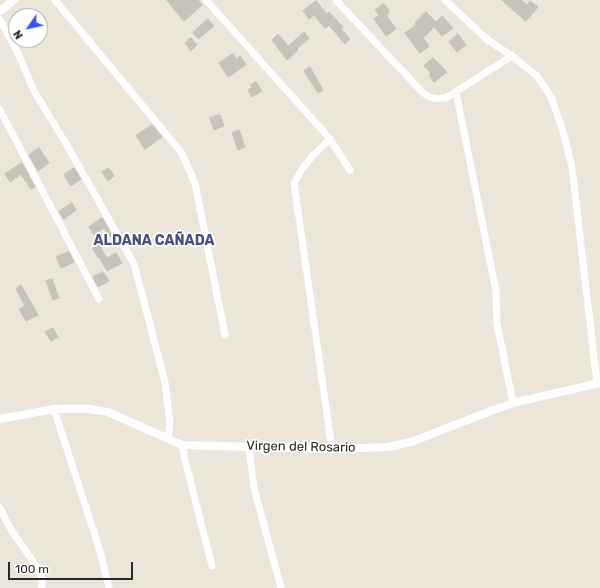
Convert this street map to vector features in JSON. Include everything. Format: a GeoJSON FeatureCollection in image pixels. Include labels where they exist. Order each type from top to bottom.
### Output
{"type":"FeatureCollection","features":[{"type":"Feature","properties":{"kind":"street"},"geometry":{"type":"LineString","coordinates":[[0,11],[14,0]]}},
{"type":"Feature","properties":{"kind":"street"},"geometry":{"type":"LineString","coordinates":[[55,0],[181,152],[195,183],[225,335]]}},
{"type":"Feature","properties":{"kind":"street"},"geometry":{"type":"LineString","coordinates":[[206,0],[330,139],[350,170]]}},
{"type":"Feature","properties":{"kind":"street"},"geometry":{"type":"LineString","coordinates":[[336,0],[428,97],[436,99],[446,98],[512,56]]}},
{"type":"Feature","properties":{"kind":"street"},"geometry":{"type":"LineString","coordinates":[[445,0],[489,41],[512,56],[536,76],[551,97],[563,131],[572,167],[599,383]]}},
{"type":"Feature","properties":{"kind":"street"},"geometry":{"type":"LineString","coordinates":[[0,20],[18,53],[34,90],[134,264],[165,382],[170,423],[168,439]]}},
{"type":"Feature","properties":{"kind":"street"},"geometry":{"type":"LineString","coordinates":[[456,92],[496,291],[497,323],[513,403]]}},
{"type":"Feature","properties":{"kind":"street"},"geometry":{"type":"LineString","coordinates":[[0,110],[99,299]]}},
{"type":"Feature","properties":{"kind":"street"},"geometry":{"type":"LineString","coordinates":[[330,139],[313,155],[300,171],[294,183],[332,449]]}},
{"type":"Feature","properties":{"kind":"street","name":"Virgen del Rosario"},"geometry":{"type":"LineString","coordinates":[[0,419],[54,409],[88,409],[108,412],[182,445],[332,449],[388,447],[411,442],[513,403],[599,383]]}},
{"type":"Feature","properties":{"kind":"street"},"geometry":{"type":"LineString","coordinates":[[54,409],[100,551],[109,588]]}},
{"type":"Feature","properties":{"kind":"street"},"geometry":{"type":"LineString","coordinates":[[182,445],[212,566]]}},
{"type":"Feature","properties":{"kind":"street"},"geometry":{"type":"LineString","coordinates":[[249,447],[254,488],[281,588]]}},
{"type":"Feature","properties":{"kind":"street"},"geometry":{"type":"LineString","coordinates":[[0,508],[10,528],[36,566],[42,578],[42,588]]}},
{"type":"Feature","properties":{"kind":"building"},"geometry":{"type":"Polygon","coordinates":[[[167,0],[198,0],[202,5],[184,21],[167,0]]]}},
{"type":"Feature","properties":{"kind":"building"},"geometry":{"type":"Polygon","coordinates":[[[502,0],[521,0],[527,5],[530,1],[538,7],[526,21],[502,0]]]}},
{"type":"Feature","properties":{"kind":"building"},"geometry":{"type":"Polygon","coordinates":[[[316,1],[327,14],[329,12],[343,27],[341,29],[350,39],[345,44],[329,25],[325,28],[314,15],[309,19],[303,11],[316,1]]]}},
{"type":"Feature","properties":{"kind":"building"},"geometry":{"type":"Polygon","coordinates":[[[384,4],[389,10],[389,13],[386,15],[396,29],[386,36],[374,19],[379,15],[375,10],[384,4]]]}},
{"type":"Feature","properties":{"kind":"building"},"geometry":{"type":"Polygon","coordinates":[[[426,12],[436,22],[442,16],[453,28],[442,36],[434,27],[423,38],[428,44],[428,47],[420,53],[405,33],[416,25],[415,23],[426,12]]]}},
{"type":"Feature","properties":{"kind":"building"},"geometry":{"type":"Polygon","coordinates":[[[208,19],[214,26],[198,39],[193,33],[208,19]]]}},
{"type":"Feature","properties":{"kind":"building"},"geometry":{"type":"Polygon","coordinates":[[[304,32],[309,38],[287,60],[272,40],[278,34],[288,46],[304,32]]]}},
{"type":"Feature","properties":{"kind":"building"},"geometry":{"type":"Polygon","coordinates":[[[458,34],[466,45],[457,52],[449,42],[458,34]]]}},
{"type":"Feature","properties":{"kind":"building"},"geometry":{"type":"Polygon","coordinates":[[[191,38],[197,45],[191,51],[185,43],[191,38]]]}},
{"type":"Feature","properties":{"kind":"building"},"geometry":{"type":"Polygon","coordinates":[[[233,54],[236,59],[240,56],[246,65],[228,77],[219,63],[233,54]]]}},
{"type":"Feature","properties":{"kind":"building"},"geometry":{"type":"Polygon","coordinates":[[[433,58],[447,72],[434,82],[429,75],[431,73],[424,66],[433,58]]]}},
{"type":"Feature","properties":{"kind":"building"},"geometry":{"type":"Polygon","coordinates":[[[310,67],[323,90],[318,93],[304,71],[310,67]]]}},
{"type":"Feature","properties":{"kind":"building"},"geometry":{"type":"Polygon","coordinates":[[[256,82],[262,91],[252,97],[248,90],[252,88],[251,85],[256,82]]]}},
{"type":"Feature","properties":{"kind":"building"},"geometry":{"type":"Polygon","coordinates":[[[220,115],[224,126],[214,130],[210,118],[220,115]]]}},
{"type":"Feature","properties":{"kind":"building"},"geometry":{"type":"Polygon","coordinates":[[[152,125],[162,137],[145,149],[136,136],[152,125]]]}},
{"type":"Feature","properties":{"kind":"building"},"geometry":{"type":"Polygon","coordinates":[[[239,130],[245,147],[238,150],[232,133],[239,130]]]}},
{"type":"Feature","properties":{"kind":"building"},"geometry":{"type":"Polygon","coordinates":[[[39,148],[49,163],[38,171],[29,155],[39,148]]]}},
{"type":"Feature","properties":{"kind":"building"},"geometry":{"type":"Polygon","coordinates":[[[22,163],[35,187],[31,189],[21,174],[10,182],[5,174],[22,163]]]}},
{"type":"Feature","properties":{"kind":"building"},"geometry":{"type":"Polygon","coordinates":[[[74,168],[81,179],[71,186],[64,175],[74,168]]]}},
{"type":"Feature","properties":{"kind":"building"},"geometry":{"type":"Polygon","coordinates":[[[109,168],[114,176],[108,181],[102,172],[109,168]]]}},
{"type":"Feature","properties":{"kind":"building"},"geometry":{"type":"Polygon","coordinates":[[[72,203],[76,210],[64,219],[59,212],[72,203]]]}},
{"type":"Feature","properties":{"kind":"building"},"geometry":{"type":"Polygon","coordinates":[[[102,218],[112,235],[110,237],[104,228],[94,235],[89,227],[102,218]]]}},
{"type":"Feature","properties":{"kind":"building"},"geometry":{"type":"Polygon","coordinates":[[[99,245],[107,258],[116,253],[122,263],[107,271],[93,249],[99,245]]]}},
{"type":"Feature","properties":{"kind":"building"},"geometry":{"type":"Polygon","coordinates":[[[69,252],[74,262],[61,268],[56,257],[69,252]]]}},
{"type":"Feature","properties":{"kind":"building"},"geometry":{"type":"Polygon","coordinates":[[[103,272],[109,281],[98,287],[93,277],[103,272]]]}},
{"type":"Feature","properties":{"kind":"building"},"geometry":{"type":"Polygon","coordinates":[[[52,279],[59,298],[53,300],[46,281],[52,279]]]}},
{"type":"Feature","properties":{"kind":"building"},"geometry":{"type":"Polygon","coordinates":[[[21,285],[38,315],[26,321],[19,309],[25,306],[16,289],[21,285]]]}},
{"type":"Feature","properties":{"kind":"building"},"geometry":{"type":"Polygon","coordinates":[[[53,328],[58,337],[51,341],[45,332],[53,328]]]}},
{"type":"Feature","properties":{"kind":"district","name":"ALDANA CAÑADA"},"geometry":{"type":"Point","coordinates":[154,241]}}]}
